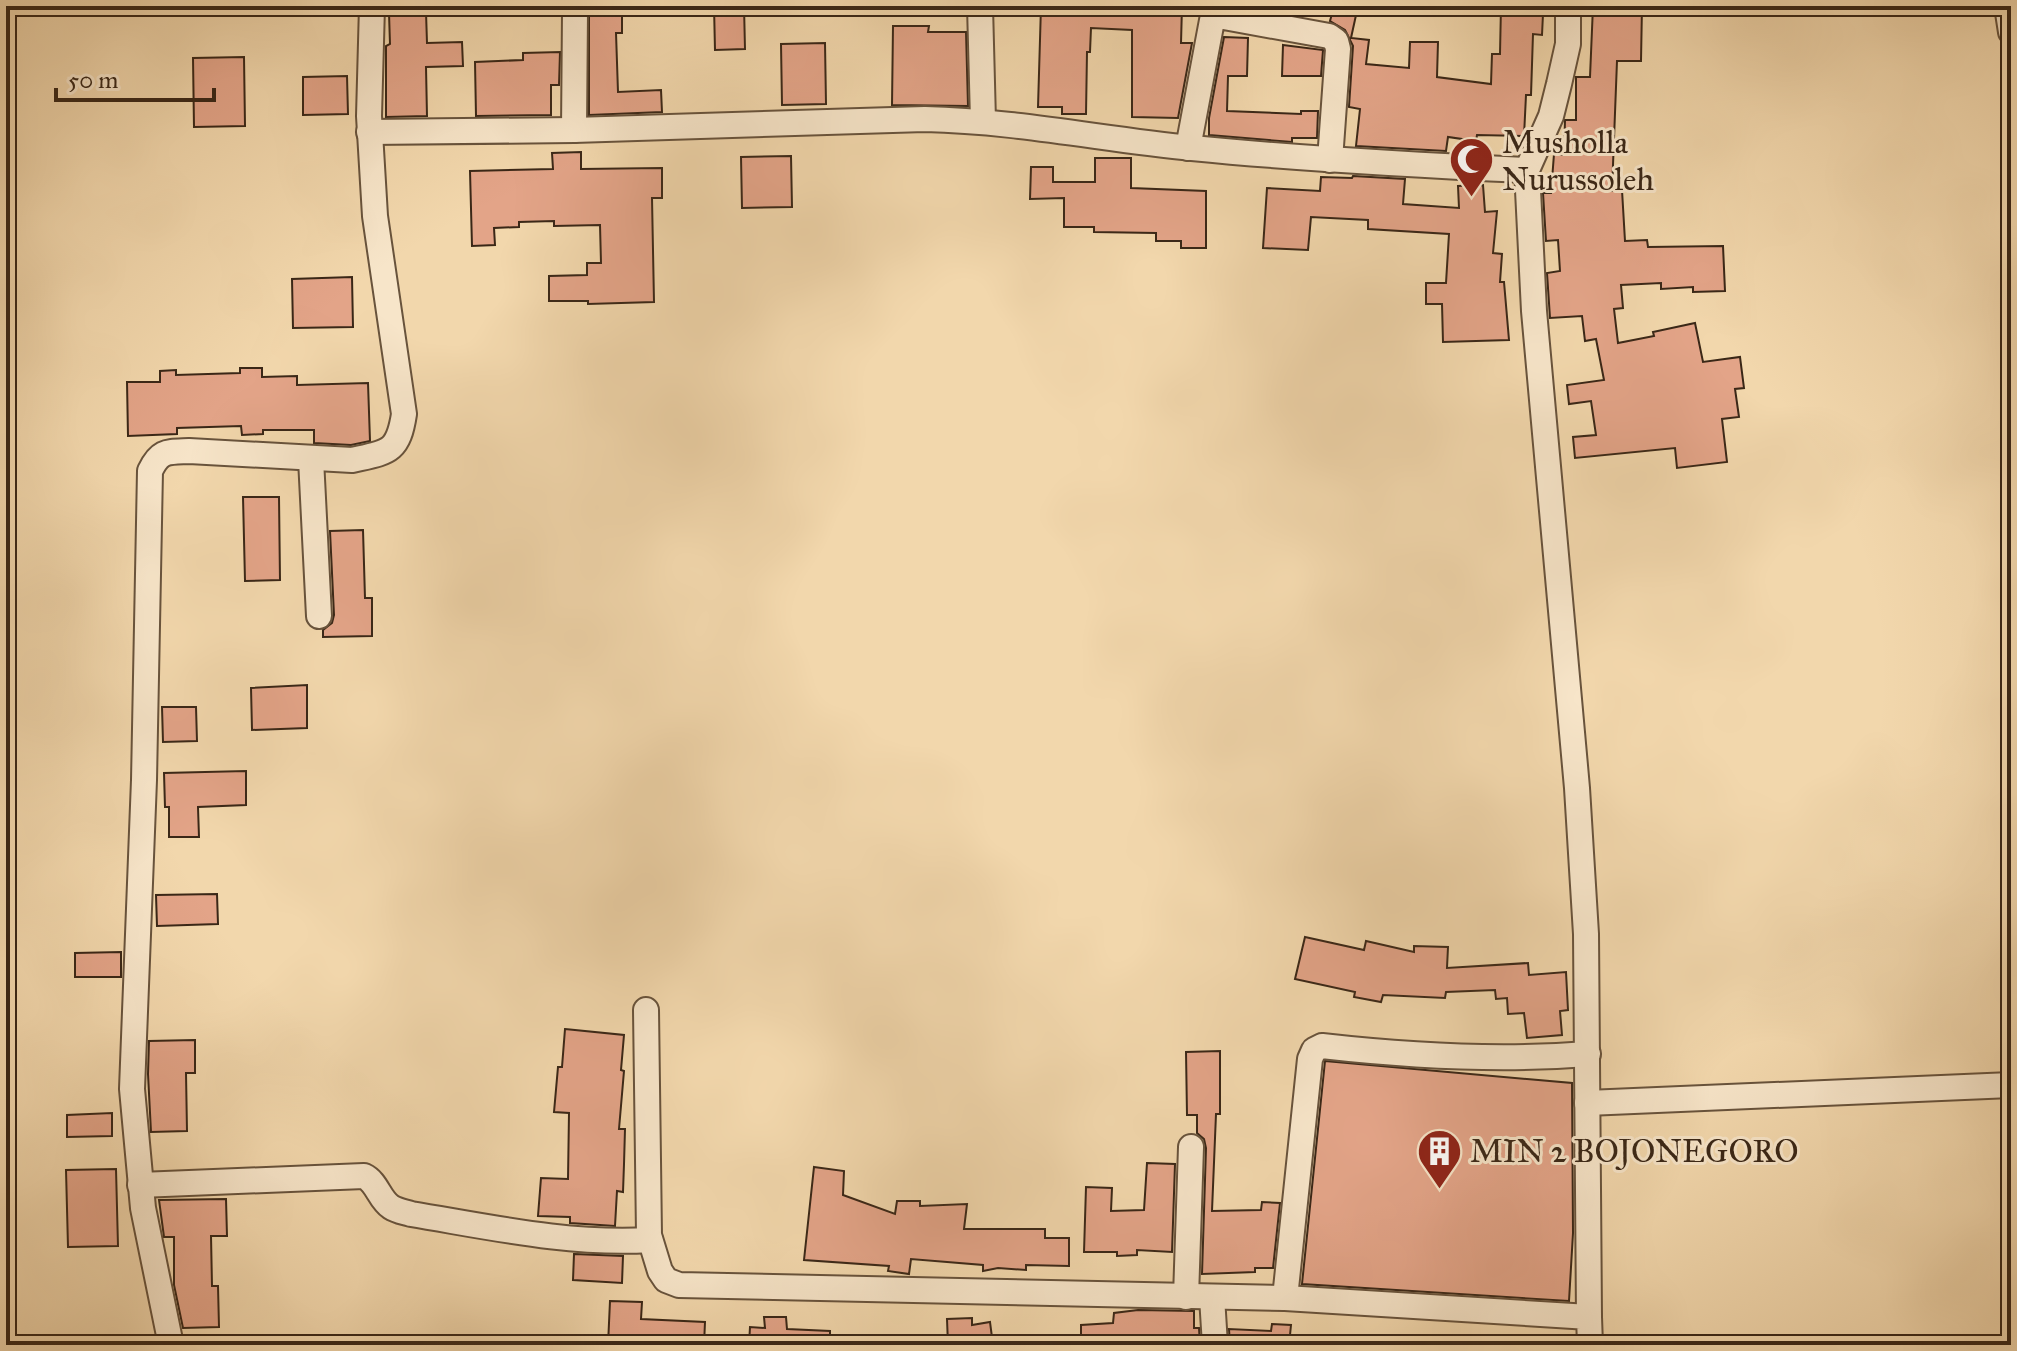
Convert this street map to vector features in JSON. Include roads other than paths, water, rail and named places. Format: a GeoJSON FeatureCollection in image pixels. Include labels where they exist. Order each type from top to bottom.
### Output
{"type":"FeatureCollection","features":[{"type":"Feature","properties":{"kind":"street"},"geometry":{"type":"LineString","coordinates":[[171,1345],[140,1185],[132,1089],[144,780],[150,471],[156,458],[164,452],[352,460],[376,455],[394,446],[400,435],[404,414],[375,216],[369,132],[372,6]]}},
{"type":"Feature","properties":{"kind":"street"},"geometry":{"type":"LineString","coordinates":[[980,6],[983,121]]}},
{"type":"Feature","properties":{"kind":"street"},"geometry":{"type":"LineString","coordinates":[[1568,6],[1568,44],[1554,105],[1527,170],[1534,311],[1577,788],[1586,934],[1590,1345]]}},
{"type":"Feature","properties":{"kind":"street"},"geometry":{"type":"LineString","coordinates":[[2007,6],[2011,32]]}},
{"type":"Feature","properties":{"kind":"street"},"geometry":{"type":"LineString","coordinates":[[1188,148],[1213,11],[1329,36],[1336,41],[1338,49],[1330,160]]}},
{"type":"Feature","properties":{"kind":"street"},"geometry":{"type":"LineString","coordinates":[[574,130],[575,12]]}},
{"type":"Feature","properties":{"kind":"street"},"geometry":{"type":"LineString","coordinates":[[369,132],[574,130],[925,119],[983,121],[1188,148],[1330,160],[1527,170]]}},
{"type":"Feature","properties":{"kind":"street"},"geometry":{"type":"LineString","coordinates":[[311,459],[319,616]]}},
{"type":"Feature","properties":{"kind":"street"},"geometry":{"type":"LineString","coordinates":[[646,1010],[646,1171],[650,1240],[660,1271],[666,1280],[679,1285],[1285,1298],[1589,1317]]}},
{"type":"Feature","properties":{"kind":"street"},"geometry":{"type":"LineString","coordinates":[[1285,1298],[1310,1059],[1314,1050],[1322,1046],[1519,1059],[1588,1054]]}},
{"type":"Feature","properties":{"kind":"street"},"geometry":{"type":"LineString","coordinates":[[1587,1103],[2011,1085]]}},
{"type":"Feature","properties":{"kind":"street"},"geometry":{"type":"LineString","coordinates":[[1186,1297],[1191,1147]]}},
{"type":"Feature","properties":{"kind":"street"},"geometry":{"type":"LineString","coordinates":[[140,1185],[364,1176],[370,1179],[382,1198],[393,1208],[411,1214],[546,1236],[621,1242],[650,1240]]}},
{"type":"Feature","properties":{"kind":"street"},"geometry":{"type":"LineString","coordinates":[[1212,1297],[1215,1345]]}},
{"type":"Feature","properties":{"kind":"place","name":"Musholla Nurussoleh"},"geometry":{"type":"Point","coordinates":[1471,199]}},
{"type":"Feature","properties":{"kind":"place","name":"MIN 2 BOJONEGORO"},"geometry":{"type":"Point","coordinates":[1439,1190]}}]}
